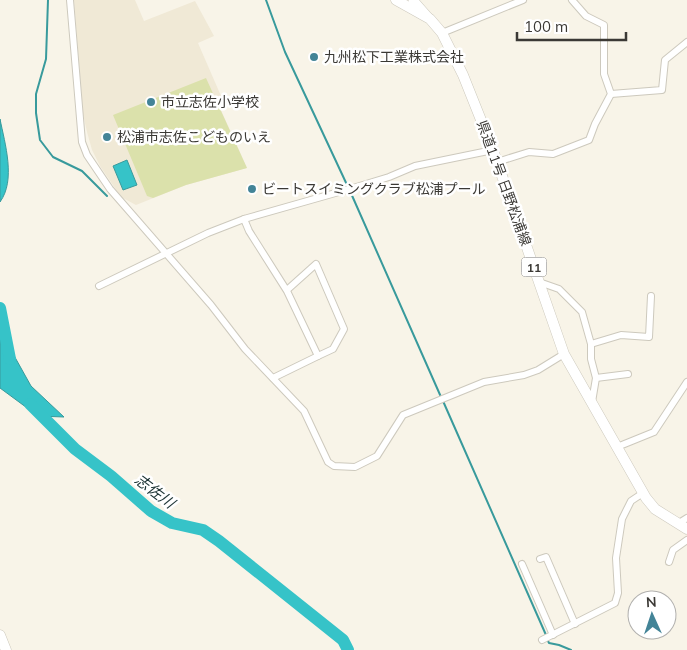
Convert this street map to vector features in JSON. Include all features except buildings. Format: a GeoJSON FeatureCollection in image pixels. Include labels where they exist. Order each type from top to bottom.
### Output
{"type":"FeatureCollection","features":[{"type":"Feature","properties":{"kind":"main road","name":"県道11号 日野松浦線"},"geometry":{"type":"LineString","coordinates":[[396,0],[430,18],[442,32],[463,75],[493,150],[564,354],[643,493],[656,508],[684,524]]}},
{"type":"Feature","properties":{"kind":"main road"},"geometry":{"type":"LineString","coordinates":[[0,635],[6,650]]}},
{"type":"Feature","properties":{"kind":"street"},"geometry":{"type":"LineString","coordinates":[[70,0],[82,142],[87,154],[110,190],[211,304],[245,349],[304,411],[328,462],[334,466],[355,467],[377,456],[403,415],[484,382],[524,375],[538,370],[564,354]]}},
{"type":"Feature","properties":{"kind":"street"},"geometry":{"type":"LineString","coordinates":[[414,0],[430,18]]}},
{"type":"Feature","properties":{"kind":"street"},"geometry":{"type":"LineString","coordinates":[[442,32],[523,0]]}},
{"type":"Feature","properties":{"kind":"street"},"geometry":{"type":"LineString","coordinates":[[497,162],[529,152],[553,154],[589,140],[594,124],[611,94],[604,74],[604,25],[586,16],[572,0]]}},
{"type":"Feature","properties":{"kind":"street"},"geometry":{"type":"LineString","coordinates":[[611,94],[662,90],[665,60],[687,42]]}},
{"type":"Feature","properties":{"kind":"street"},"geometry":{"type":"LineString","coordinates":[[100,286],[208,233],[244,219],[344,191],[389,177],[415,166],[493,150]]}},
{"type":"Feature","properties":{"kind":"street"},"geometry":{"type":"LineString","coordinates":[[244,219],[249,231],[287,290],[318,356]]}},
{"type":"Feature","properties":{"kind":"street"},"geometry":{"type":"LineString","coordinates":[[273,378],[333,349],[344,329],[316,264],[287,290]]}},
{"type":"Feature","properties":{"kind":"street"},"geometry":{"type":"LineString","coordinates":[[539,282],[559,289],[582,312],[591,344],[591,359],[596,378],[592,404]]}},
{"type":"Feature","properties":{"kind":"street"},"geometry":{"type":"LineString","coordinates":[[591,344],[621,334],[649,337],[651,296]]}},
{"type":"Feature","properties":{"kind":"street"},"geometry":{"type":"LineString","coordinates":[[596,378],[628,374]]}},
{"type":"Feature","properties":{"kind":"street"},"geometry":{"type":"LineString","coordinates":[[617,448],[654,432],[687,382]]}},
{"type":"Feature","properties":{"kind":"street"},"geometry":{"type":"LineString","coordinates":[[542,640],[615,603],[618,593],[616,558],[622,519],[631,501],[643,493]]}},
{"type":"Feature","properties":{"kind":"street"},"geometry":{"type":"LineString","coordinates":[[669,562],[673,550],[687,540]]}},
{"type":"Feature","properties":{"kind":"street"},"geometry":{"type":"LineString","coordinates":[[540,559],[546,557],[575,624]]}},
{"type":"Feature","properties":{"kind":"street"},"geometry":{"type":"LineString","coordinates":[[522,564],[552,636]]}},
{"type":"Feature","properties":{"kind":"shaded area","name":"市立志佐小学校"},"geometry":{"type":"Polygon","coordinates":[[[74,0],[135,0],[144,21],[195,1],[214,36],[198,43],[221,96],[220,108],[247,168],[186,185],[136,205],[121,197],[100,166],[92,150],[87,132],[83,114],[74,0]]]}},
{"type":"Feature","properties":{"kind":"green space"},"geometry":{"type":"Polygon","coordinates":[[[206,78],[247,168],[186,185],[153,198],[147,196],[113,115],[206,78]]]}},
{"type":"Feature","properties":{"kind":"water"},"geometry":{"type":"Polygon","coordinates":[[[0,119],[8,162],[8,173],[5,193],[0,202],[0,119]]]}},
{"type":"Feature","properties":{"kind":"water"},"geometry":{"type":"Polygon","coordinates":[[[127,160],[137,185],[123,190],[113,166],[127,160]]]}},
{"type":"Feature","properties":{"kind":"water"},"geometry":{"type":"Polygon","coordinates":[[[0,324],[2,334],[31,386],[64,417],[38,416],[0,388],[0,324]]]}},
{"type":"Feature","properties":{"kind":"waterway"},"geometry":{"type":"LineString","coordinates":[[48,0],[46,59],[36,94],[36,113],[40,140],[53,157],[82,171],[107,196]]}},
{"type":"Feature","properties":{"kind":"waterway"},"geometry":{"type":"LineString","coordinates":[[266,0],[285,52],[348,187]]}},
{"type":"Feature","properties":{"kind":"waterway"},"geometry":{"type":"LineString","coordinates":[[350,191],[441,397]]}},
{"type":"Feature","properties":{"kind":"waterway","name":"志佐川"},"geometry":{"type":"LineString","coordinates":[[0,308],[10,359]]}},
{"type":"Feature","properties":{"kind":"waterway"},"geometry":{"type":"LineString","coordinates":[[443,401],[546,635]]}},
{"type":"Feature","properties":{"kind":"waterway","name":"志佐川"},"geometry":{"type":"LineString","coordinates":[[30,404],[75,449],[111,476],[151,511],[172,523],[203,530],[219,541],[343,640],[348,650]]}},
{"type":"Feature","properties":{"kind":"waterway"},"geometry":{"type":"LineString","coordinates":[[547,639],[549,643],[571,650]]}},
{"type":"Feature","properties":{"kind":"place","name":"九州松下工業株式会社"},"geometry":{"type":"Point","coordinates":[314,57]}},
{"type":"Feature","properties":{"kind":"place","name":"市立志佐小学校"},"geometry":{"type":"Point","coordinates":[151,102]}},
{"type":"Feature","properties":{"kind":"place","name":"松浦市志佐こどものいえ"},"geometry":{"type":"Point","coordinates":[107,137]}},
{"type":"Feature","properties":{"kind":"place","name":"ビートスイミングクラブ松浦プール"},"geometry":{"type":"Point","coordinates":[252,189]}}]}
